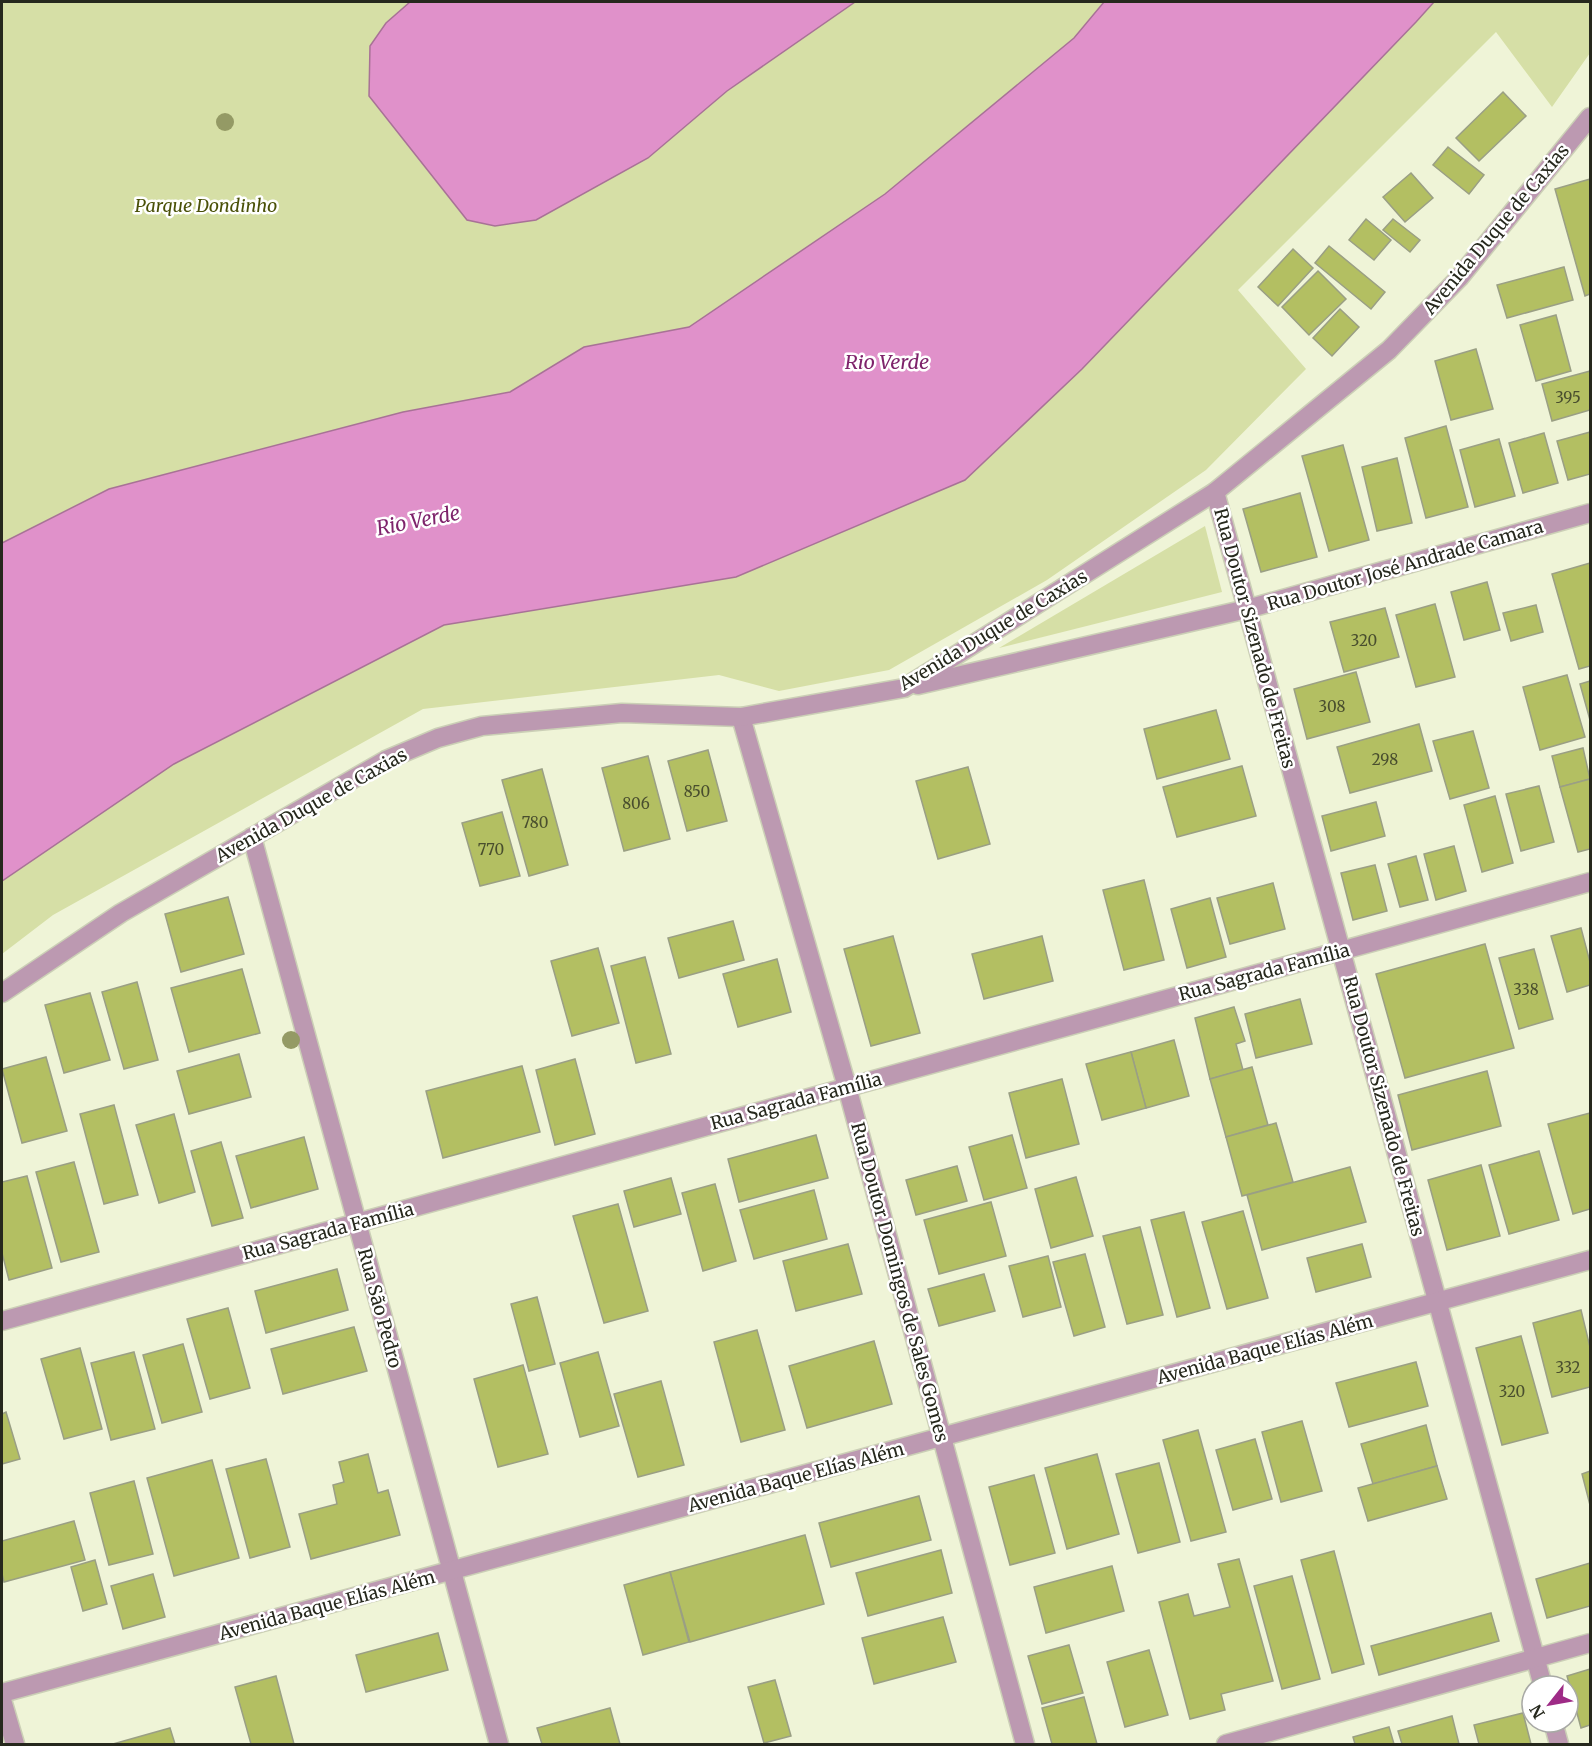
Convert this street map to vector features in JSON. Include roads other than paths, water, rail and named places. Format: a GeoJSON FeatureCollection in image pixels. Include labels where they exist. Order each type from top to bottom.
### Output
{"type":"FeatureCollection","features":[{"type":"Feature","properties":{"kind":"street","name":"Avenida Duque de Caxias"},"geometry":{"type":"LineString","coordinates":[[2,993],[122,913],[386,760],[438,738],[482,726],[622,713],[741,717],[904,688],[1215,492],[1389,350],[1459,278],[1590,117]]}},
{"type":"Feature","properties":{"kind":"street","name":"Rua Doutor Sizenado de Freitas"},"geometry":{"type":"LineString","coordinates":[[1215,492],[1540,1674]]}},
{"type":"Feature","properties":{"kind":"street","name":"Rua Doutor José Andrade Camara"},"geometry":{"type":"LineString","coordinates":[[904,688],[1247,609],[1590,513]]}},
{"type":"Feature","properties":{"kind":"street","name":"Rua Doutor Domingos de Sales Gomes"},"geometry":{"type":"LineString","coordinates":[[741,717],[847,1087],[1025,1744]]}},
{"type":"Feature","properties":{"kind":"street","name":"Rua São Pedro"},"geometry":{"type":"LineString","coordinates":[[252,837],[498,1744]]}},
{"type":"Feature","properties":{"kind":"street","name":"Rua Sagrada Família"},"geometry":{"type":"LineString","coordinates":[[2,1321],[1590,882]]}},
{"type":"Feature","properties":{"kind":"street","name":"Avenida Baque Elías Além"},"geometry":{"type":"LineString","coordinates":[[2,1693],[1590,1260]]}},
{"type":"Feature","properties":{"kind":"street"},"geometry":{"type":"LineString","coordinates":[[1226,1744],[1590,1643]]}},
{"type":"Feature","properties":{"kind":"street"},"geometry":{"type":"LineString","coordinates":[[2,1700],[15,1744]]}},
{"type":"Feature","properties":{"kind":"water"},"geometry":{"type":"Polygon","coordinates":[[[410,2],[855,2],[727,91],[648,158],[536,220],[495,226],[467,220],[369,96],[370,46],[386,23],[410,2]]]}},
{"type":"Feature","properties":{"kind":"water","name":"Rio Verde"},"geometry":{"type":"Polygon","coordinates":[[[1104,2],[1434,2],[1082,369],[965,480],[736,577],[444,625],[174,764],[2,881],[2,543],[109,489],[403,412],[510,392],[584,347],[689,327],[885,194],[1074,38],[1104,2]]]}},
{"type":"Feature","properties":{"kind":"park label","name":"Parque Dondinho"},"geometry":{"type":"Point","coordinates":[206,205]}}]}
